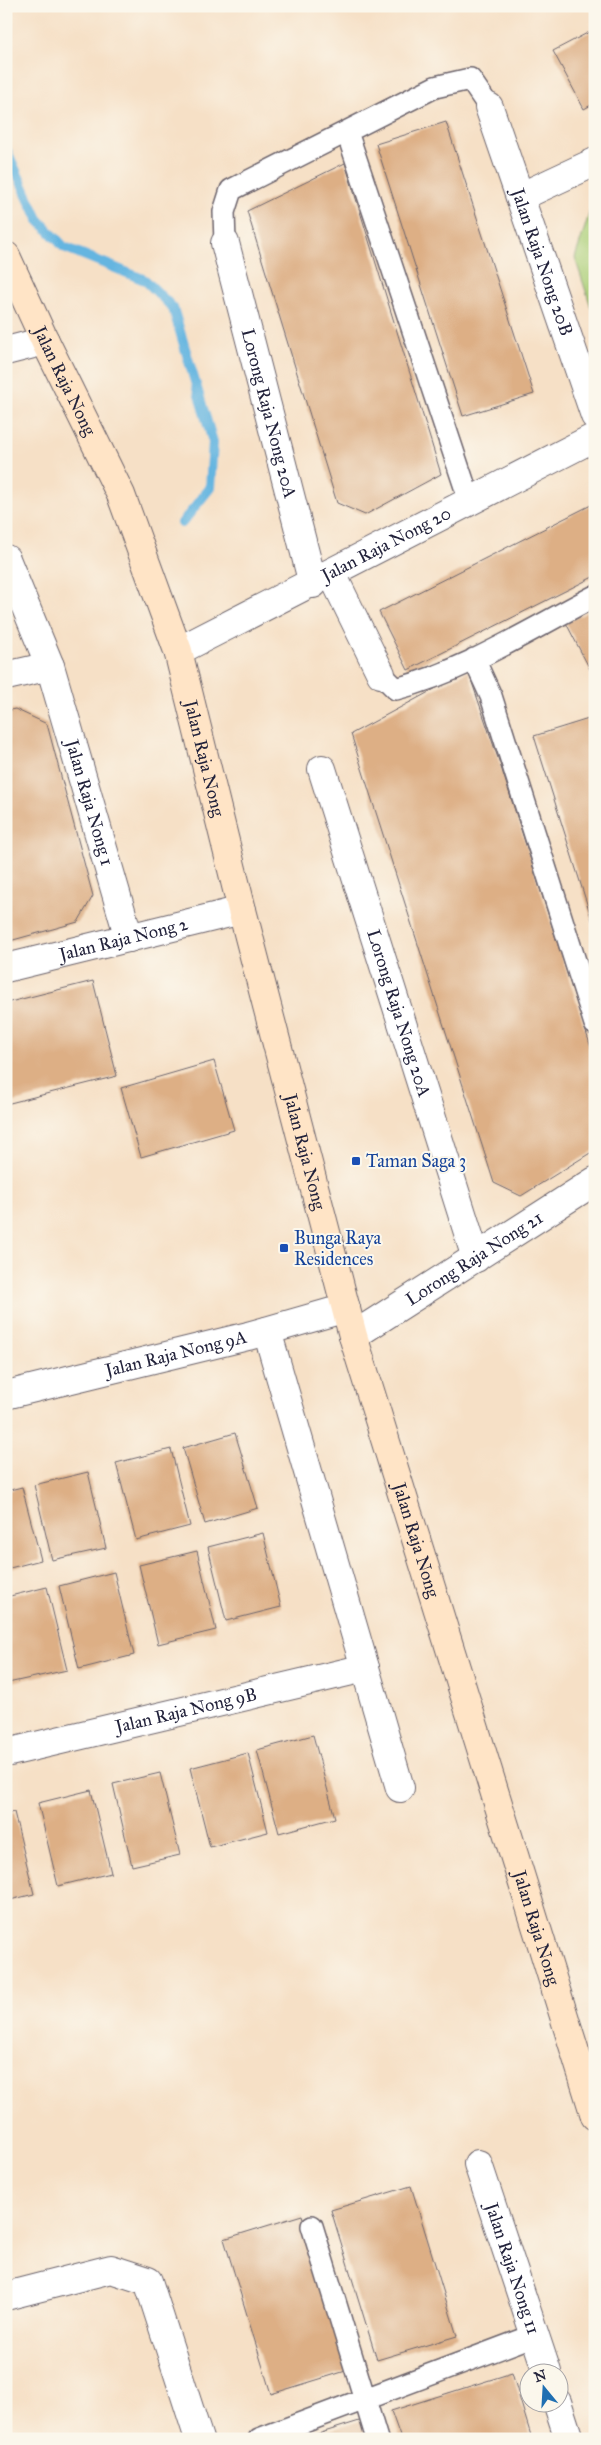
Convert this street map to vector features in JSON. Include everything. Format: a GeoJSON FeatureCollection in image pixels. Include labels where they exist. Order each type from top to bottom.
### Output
{"type":"FeatureCollection","features":[{"type":"Feature","properties":{"kind":"main road","name":"Jalan Raja Nong"},"geometry":{"type":"LineString","coordinates":[[6,256],[45,341],[121,495],[178,651],[242,910],[353,1336],[595,2116]]}},
{"type":"Feature","properties":{"kind":"street","name":"Jalan Raja Nong 20B"},"geometry":{"type":"LineString","coordinates":[[489,108],[595,416]]}},
{"type":"Feature","properties":{"kind":"street"},"geometry":{"type":"LineString","coordinates":[[520,197],[595,162]]}},
{"type":"Feature","properties":{"kind":"street","name":"Lorong Raja Nong 20A"},"geometry":{"type":"LineString","coordinates":[[225,243],[322,579],[381,674]]}},
{"type":"Feature","properties":{"kind":"street"},"geometry":{"type":"LineString","coordinates":[[6,350],[45,341]]}},
{"type":"Feature","properties":{"kind":"street","name":"Jalan Raja Nong 20"},"geometry":{"type":"LineString","coordinates":[[178,651],[322,579],[595,437]]}},
{"type":"Feature","properties":{"kind":"street","name":"Jalan Raja Nong 1"},"geometry":{"type":"LineString","coordinates":[[6,559],[50,666],[129,938]]}},
{"type":"Feature","properties":{"kind":"street"},"geometry":{"type":"LineString","coordinates":[[6,676],[50,666]]}},
{"type":"Feature","properties":{"kind":"street","name":"Lorong Raja Nong 20A"},"geometry":{"type":"LineString","coordinates":[[322,769],[476,1258]]}},
{"type":"Feature","properties":{"kind":"street","name":"Jalan Raja Nong 2"},"geometry":{"type":"LineString","coordinates":[[6,968],[242,910]]}},
{"type":"Feature","properties":{"kind":"street","name":"Lorong Raja Nong 21"},"geometry":{"type":"LineString","coordinates":[[353,1336],[595,1181]]}},
{"type":"Feature","properties":{"kind":"street","name":"Jalan Raja Nong 9A"},"geometry":{"type":"LineString","coordinates":[[6,1395],[267,1331],[346,1308]]}},
{"type":"Feature","properties":{"kind":"street"},"geometry":{"type":"LineString","coordinates":[[267,1331],[400,1788]]}},
{"type":"Feature","properties":{"kind":"street","name":"Jalan Raja Nong 9B"},"geometry":{"type":"LineString","coordinates":[[6,1753],[365,1668]]}},
{"type":"Feature","properties":{"kind":"street","name":"Jalan Raja Nong 11"},"geometry":{"type":"LineString","coordinates":[[478,2164],[544,2362]]}},
{"type":"Feature","properties":{"kind":"street"},"geometry":{"type":"LineString","coordinates":[[6,2296],[111,2269],[148,2281],[199,2439]]}},
{"type":"Feature","properties":{"kind":"street"},"geometry":{"type":"LineString","coordinates":[[561,2412],[570,2439]]}},
{"type":"Feature","properties":{"kind":"lane"},"geometry":{"type":"LineString","coordinates":[[225,243],[224,212],[231,190],[435,87],[470,79],[489,108]]}},
{"type":"Feature","properties":{"kind":"lane"},"geometry":{"type":"LineString","coordinates":[[346,132],[470,502]]}},
{"type":"Feature","properties":{"kind":"lane"},"geometry":{"type":"LineString","coordinates":[[381,674],[396,689],[414,684],[474,659],[595,596]]}},
{"type":"Feature","properties":{"kind":"lane"},"geometry":{"type":"LineString","coordinates":[[474,659],[491,696],[595,1024]]}},
{"type":"Feature","properties":{"kind":"lane"},"geometry":{"type":"LineString","coordinates":[[312,2226],[377,2439]]}},
{"type":"Feature","properties":{"kind":"lane"},"geometry":{"type":"LineString","coordinates":[[258,2439],[535,2335]]}},
{"type":"Feature","properties":{"kind":"green space"},"geometry":{"type":"Polygon","coordinates":[[[595,206],[595,319],[575,258],[591,208],[595,206]]]}},
{"type":"Feature","properties":{"kind":"building"},"geometry":{"type":"Polygon","coordinates":[[[595,29],[595,103],[584,109],[553,51],[595,29]]]}},
{"type":"Feature","properties":{"kind":"building"},"geometry":{"type":"Polygon","coordinates":[[[446,122],[534,394],[463,416],[376,144],[446,122]]]}},
{"type":"Feature","properties":{"kind":"building"},"geometry":{"type":"Polygon","coordinates":[[[345,163],[441,474],[365,515],[337,503],[247,211],[345,163]]]}},
{"type":"Feature","properties":{"kind":"building"},"geometry":{"type":"Polygon","coordinates":[[[595,503],[595,576],[408,670],[379,612],[595,503]]]}},
{"type":"Feature","properties":{"kind":"building"},"geometry":{"type":"Polygon","coordinates":[[[595,608],[595,679],[566,623],[595,608]]]}},
{"type":"Feature","properties":{"kind":"building"},"geometry":{"type":"Polygon","coordinates":[[[468,671],[500,764],[595,1060],[595,1150],[521,1196],[494,1183],[351,734],[468,671]]]}},
{"type":"Feature","properties":{"kind":"building"},"geometry":{"type":"Polygon","coordinates":[[[15,709],[47,724],[93,896],[78,922],[6,942],[6,711],[15,709]]]}},
{"type":"Feature","properties":{"kind":"building"},"geometry":{"type":"Polygon","coordinates":[[[595,717],[595,926],[594,926],[534,736],[595,717]]]}},
{"type":"Feature","properties":{"kind":"building"},"geometry":{"type":"Polygon","coordinates":[[[93,981],[117,1076],[6,1104],[6,1003],[93,981]]]}},
{"type":"Feature","properties":{"kind":"building"},"geometry":{"type":"Polygon","coordinates":[[[214,1061],[234,1130],[141,1157],[121,1088],[214,1061]]]}},
{"type":"Feature","properties":{"kind":"building"},"geometry":{"type":"Polygon","coordinates":[[[235,1433],[258,1508],[205,1524],[183,1448],[235,1433]]]}},
{"type":"Feature","properties":{"kind":"building"},"geometry":{"type":"Polygon","coordinates":[[[171,1449],[190,1526],[136,1540],[116,1463],[171,1449]]]}},
{"type":"Feature","properties":{"kind":"building"},"geometry":{"type":"Polygon","coordinates":[[[88,1472],[106,1548],[52,1560],[34,1485],[88,1472]]]}},
{"type":"Feature","properties":{"kind":"building"},"geometry":{"type":"Polygon","coordinates":[[[22,1487],[41,1560],[6,1569],[6,1491],[22,1487]]]}},
{"type":"Feature","properties":{"kind":"building"},"geometry":{"type":"Polygon","coordinates":[[[263,1533],[281,1607],[226,1621],[208,1547],[263,1533]]]}},
{"type":"Feature","properties":{"kind":"building"},"geometry":{"type":"Polygon","coordinates":[[[197,1551],[216,1630],[158,1644],[139,1565],[197,1551]]]}},
{"type":"Feature","properties":{"kind":"building"},"geometry":{"type":"Polygon","coordinates":[[[114,1572],[134,1655],[79,1669],[59,1586],[114,1572]]]}},
{"type":"Feature","properties":{"kind":"building"},"geometry":{"type":"Polygon","coordinates":[[[47,1587],[67,1670],[8,1683],[6,1597],[47,1587]]]}},
{"type":"Feature","properties":{"kind":"building"},"geometry":{"type":"Polygon","coordinates":[[[313,1735],[335,1818],[279,1833],[257,1750],[313,1735]]]}},
{"type":"Feature","properties":{"kind":"building"},"geometry":{"type":"Polygon","coordinates":[[[248,1753],[268,1832],[210,1847],[190,1768],[248,1753]]]}},
{"type":"Feature","properties":{"kind":"building"},"geometry":{"type":"Polygon","coordinates":[[[160,1773],[180,1855],[132,1866],[113,1784],[160,1773]]]}},
{"type":"Feature","properties":{"kind":"building"},"geometry":{"type":"Polygon","coordinates":[[[91,1790],[111,1873],[58,1886],[38,1803],[91,1790]]]}},
{"type":"Feature","properties":{"kind":"building"},"geometry":{"type":"Polygon","coordinates":[[[14,1812],[34,1894],[6,1901],[6,1814],[14,1812]]]}},
{"type":"Feature","properties":{"kind":"building"},"geometry":{"type":"Polygon","coordinates":[[[411,2186],[457,2336],[377,2360],[331,2210],[411,2186]]]}},
{"type":"Feature","properties":{"kind":"building"},"geometry":{"type":"Polygon","coordinates":[[[302,2215],[349,2370],[271,2394],[224,2239],[302,2215]]]}},
{"type":"Feature","properties":{"kind":"building"},"geometry":{"type":"Polygon","coordinates":[[[512,2373],[518,2393],[518,2412],[524,2412],[532,2439],[401,2439],[391,2411],[512,2373]]]}},
{"type":"Feature","properties":{"kind":"building"},"geometry":{"type":"Polygon","coordinates":[[[369,2418],[376,2439],[305,2438],[369,2418]]]}},
{"type":"Feature","properties":{"kind":"waterway"},"geometry":{"type":"LineString","coordinates":[[6,149],[38,219],[64,247],[145,280],[173,308],[213,442],[210,488],[182,523]]}},
{"type":"Feature","properties":{"kind":"place","name":"Taman Saga 3"},"geometry":{"type":"Point","coordinates":[356,1161]}},
{"type":"Feature","properties":{"kind":"place","name":"Bunga Raya Residences"},"geometry":{"type":"Point","coordinates":[284,1248]}}]}
